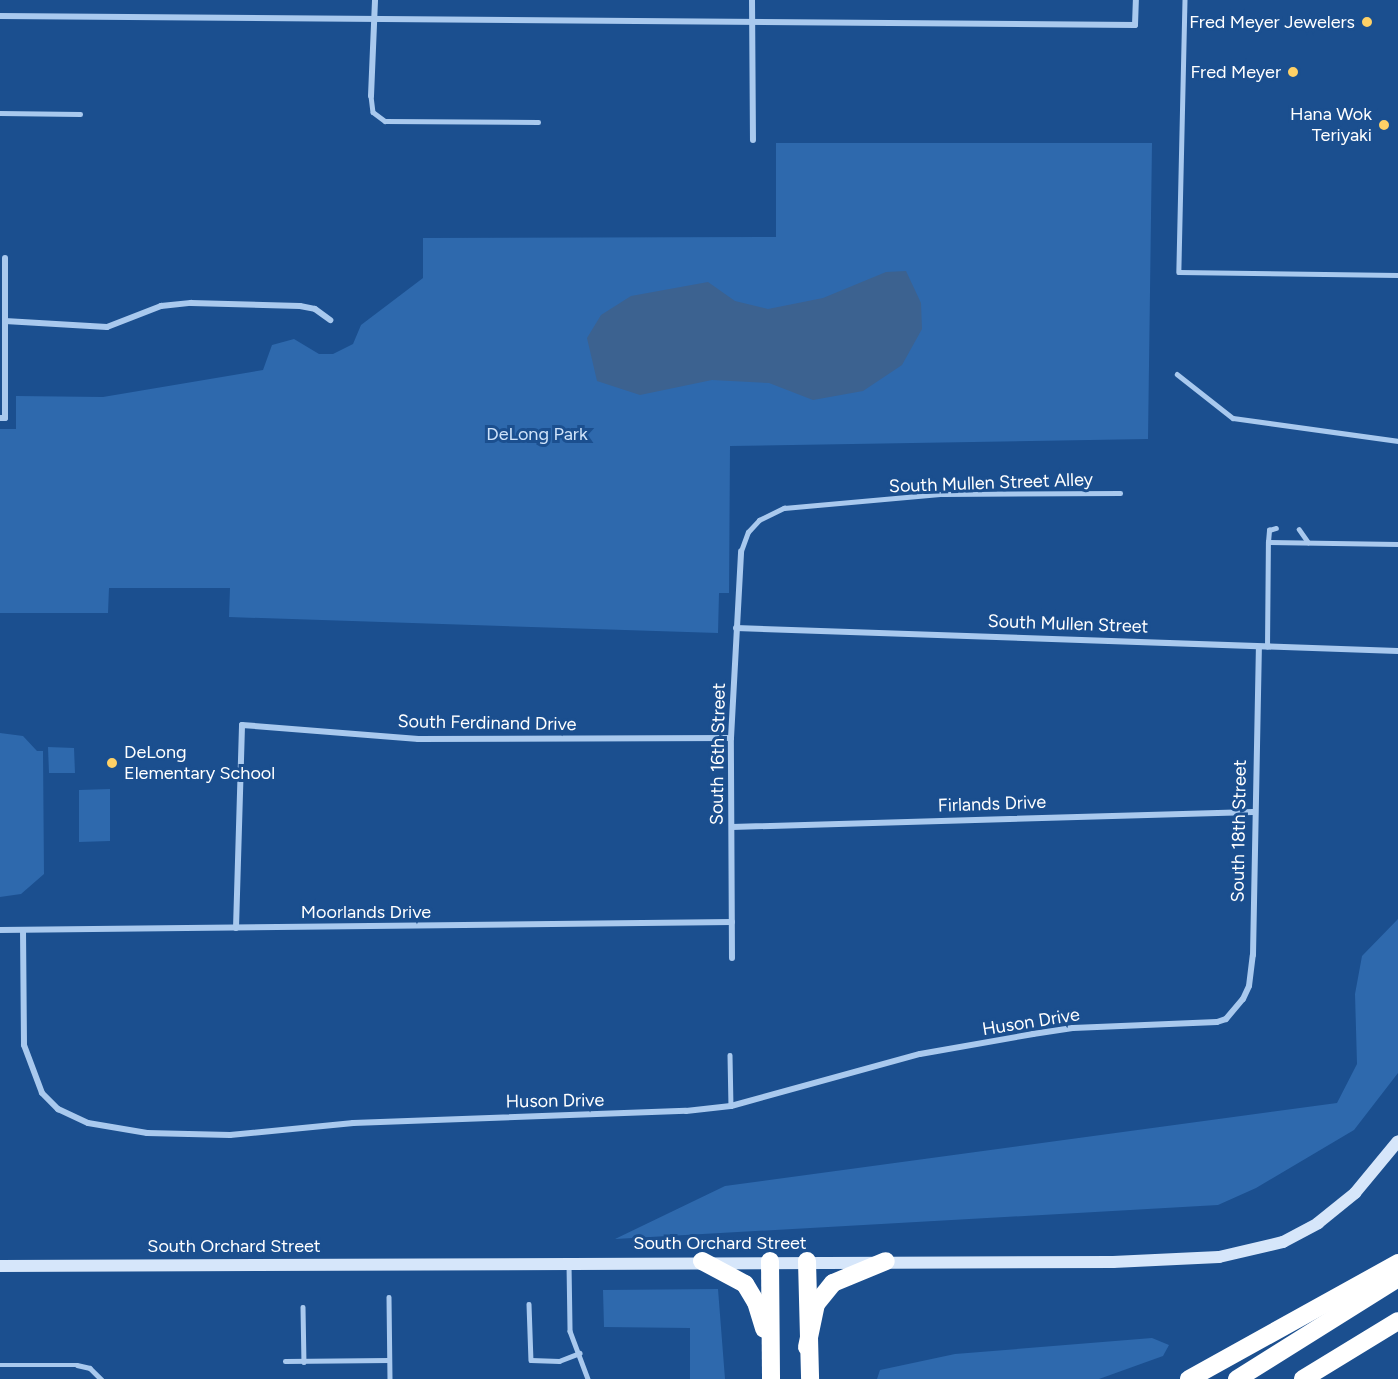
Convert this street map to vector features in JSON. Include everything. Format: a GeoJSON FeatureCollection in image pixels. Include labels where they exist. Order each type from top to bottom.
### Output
{"type":"FeatureCollection","features":[{"type":"Feature","properties":{"kind":"highway"},"geometry":{"type":"LineString","coordinates":[[807,1261],[807,1347],[810,1379]]}},
{"type":"Feature","properties":{"kind":"highway"},"geometry":{"type":"LineString","coordinates":[[807,1347],[816,1304],[833,1283],[886,1261]]}},
{"type":"Feature","properties":{"kind":"highway"},"geometry":{"type":"LineString","coordinates":[[702,1262],[745,1284],[756,1302],[770,1347]]}},
{"type":"Feature","properties":{"kind":"highway"},"geometry":{"type":"LineString","coordinates":[[770,1262],[771,1377]]}},
{"type":"Feature","properties":{"kind":"highway"},"geometry":{"type":"LineString","coordinates":[[1189,1379],[1398,1263]]}},
{"type":"Feature","properties":{"kind":"highway"},"geometry":{"type":"LineString","coordinates":[[1237,1379],[1398,1278]]}},
{"type":"Feature","properties":{"kind":"highway"},"geometry":{"type":"LineString","coordinates":[[1303,1379],[1398,1321]]}},
{"type":"Feature","properties":{"kind":"street"},"geometry":{"type":"LineString","coordinates":[[371,96],[375,0]]}},
{"type":"Feature","properties":{"kind":"street"},"geometry":{"type":"LineString","coordinates":[[752,0],[753,140]]}},
{"type":"Feature","properties":{"kind":"street"},"geometry":{"type":"LineString","coordinates":[[0,16],[375,17],[1135,26],[1136,0]]}},
{"type":"Feature","properties":{"kind":"street"},"geometry":{"type":"LineString","coordinates":[[2,418],[5,258]]}},
{"type":"Feature","properties":{"kind":"street"},"geometry":{"type":"LineString","coordinates":[[5,321],[107,327],[161,306],[191,303],[300,306],[315,309],[330,320]]}},
{"type":"Feature","properties":{"kind":"street","name":"South 16th Street"},"geometry":{"type":"LineString","coordinates":[[732,958],[731,738],[741,551]]}},
{"type":"Feature","properties":{"kind":"street","name":"South Mullen Street"},"geometry":{"type":"LineString","coordinates":[[736,628],[1398,651]]}},
{"type":"Feature","properties":{"kind":"street","name":"South 18th Street"},"geometry":{"type":"LineString","coordinates":[[1234,1012],[1249,986],[1253,955],[1253,813],[1263,647]]}},
{"type":"Feature","properties":{"kind":"street","name":"South Ferdinand Drive"},"geometry":{"type":"LineString","coordinates":[[236,928],[242,725],[418,739],[731,738]]}},
{"type":"Feature","properties":{"kind":"street","name":"Firlands Drive"},"geometry":{"type":"LineString","coordinates":[[732,827],[1253,813]]}},
{"type":"Feature","properties":{"kind":"street","name":"Moorlands Drive"},"geometry":{"type":"LineString","coordinates":[[0,930],[732,922]]}},
{"type":"Feature","properties":{"kind":"street","name":"Huson Drive"},"geometry":{"type":"LineString","coordinates":[[22,930],[23,1033],[27,1059],[48,1100],[58,1109],[97,1125],[147,1132],[230,1135],[354,1123],[637,1114],[731,1106],[920,1054],[1073,1028],[1204,1024],[1226,1019],[1234,1012]]}},
{"type":"Feature","properties":{"kind":"street","name":"South Orchard Street"},"geometry":{"type":"LineString","coordinates":[[0,1264],[15,1266],[807,1261],[1123,1262],[1242,1253],[1282,1242],[1337,1209],[1398,1141]]}},
{"type":"Feature","properties":{"kind":"lane"},"geometry":{"type":"LineString","coordinates":[[1185,0],[1179,272],[1398,275]]}},
{"type":"Feature","properties":{"kind":"lane"},"geometry":{"type":"LineString","coordinates":[[371,96],[373,112],[386,121],[538,122]]}},
{"type":"Feature","properties":{"kind":"lane"},"geometry":{"type":"LineString","coordinates":[[0,113],[80,114]]}},
{"type":"Feature","properties":{"kind":"lane"},"geometry":{"type":"LineString","coordinates":[[1177,374],[1233,418],[1398,441]]}},
{"type":"Feature","properties":{"kind":"lane","name":"South Mullen Street Alley"},"geometry":{"type":"LineString","coordinates":[[741,551],[748,532],[759,520],[784,508],[942,494],[1120,493]]}},
{"type":"Feature","properties":{"kind":"lane"},"geometry":{"type":"LineString","coordinates":[[1263,647],[1269,530],[1276,528]]}},
{"type":"Feature","properties":{"kind":"lane"},"geometry":{"type":"LineString","coordinates":[[1299,529],[1308,542]]}},
{"type":"Feature","properties":{"kind":"lane"},"geometry":{"type":"LineString","coordinates":[[1268,542],[1398,544]]}},
{"type":"Feature","properties":{"kind":"lane"},"geometry":{"type":"LineString","coordinates":[[730,1055],[731,1106]]}},
{"type":"Feature","properties":{"kind":"lane"},"geometry":{"type":"LineString","coordinates":[[569,1262],[570,1331],[588,1379]]}},
{"type":"Feature","properties":{"kind":"lane"},"geometry":{"type":"LineString","coordinates":[[389,1298],[390,1379]]}},
{"type":"Feature","properties":{"kind":"lane"},"geometry":{"type":"LineString","coordinates":[[529,1304],[531,1360],[559,1361],[580,1353]]}},
{"type":"Feature","properties":{"kind":"lane"},"geometry":{"type":"LineString","coordinates":[[303,1307],[304,1362]]}},
{"type":"Feature","properties":{"kind":"lane"},"geometry":{"type":"LineString","coordinates":[[285,1361],[389,1360]]}},
{"type":"Feature","properties":{"kind":"lane"},"geometry":{"type":"LineString","coordinates":[[0,1365],[77,1365],[90,1368],[101,1379]]}},
{"type":"Feature","properties":{"kind":"green space","name":"DeLong Park"},"geometry":{"type":"Polygon","coordinates":[[[776,143],[1152,143],[1148,439],[730,446],[729,593],[719,593],[718,633],[229,617],[230,588],[109,588],[108,613],[0,613],[0,429],[16,429],[16,396],[103,397],[263,370],[272,345],[294,339],[319,354],[333,354],[353,344],[361,325],[423,278],[423,238],[776,237],[776,143]]]}},
{"type":"Feature","properties":{"kind":"green space"},"geometry":{"type":"Polygon","coordinates":[[[0,733],[23,736],[37,751],[43,751],[44,874],[21,894],[0,897],[0,733]]]}},
{"type":"Feature","properties":{"kind":"green space"},"geometry":{"type":"Polygon","coordinates":[[[48,747],[74,748],[75,773],[49,773],[48,747]]]}},
{"type":"Feature","properties":{"kind":"green space"},"geometry":{"type":"Polygon","coordinates":[[[110,789],[110,841],[79,842],[79,790],[110,789]]]}},
{"type":"Feature","properties":{"kind":"green space"},"geometry":{"type":"Polygon","coordinates":[[[1398,919],[1398,1073],[1354,1130],[1256,1188],[1218,1205],[615,1239],[725,1186],[1337,1103],[1357,1064],[1355,994],[1362,956],[1398,919]]]}},
{"type":"Feature","properties":{"kind":"green space"},"geometry":{"type":"Polygon","coordinates":[[[718,1289],[725,1379],[690,1379],[690,1328],[604,1327],[603,1290],[718,1289]]]}},
{"type":"Feature","properties":{"kind":"green space"},"geometry":{"type":"Polygon","coordinates":[[[1152,1338],[1169,1345],[1163,1356],[1099,1379],[877,1379],[880,1370],[955,1354],[1152,1338]]]}},
{"type":"Feature","properties":{"kind":"shaded area"},"geometry":{"type":"Polygon","coordinates":[[[906,271],[921,303],[922,329],[902,365],[863,391],[813,400],[769,383],[712,380],[640,395],[597,381],[587,338],[601,315],[631,296],[708,282],[735,301],[768,309],[823,298],[886,272],[906,271]]]}},
{"type":"Feature","properties":{"kind":"place","name":"Fred Meyer Jewelers"},"geometry":{"type":"Point","coordinates":[1367,22]}},
{"type":"Feature","properties":{"kind":"place","name":"Fred Meyer"},"geometry":{"type":"Point","coordinates":[1293,72]}},
{"type":"Feature","properties":{"kind":"place","name":"Hana Wok Teriyaki"},"geometry":{"type":"Point","coordinates":[1384,125]}},
{"type":"Feature","properties":{"kind":"place","name":"DeLong Elementary School"},"geometry":{"type":"Point","coordinates":[112,763]}}]}
